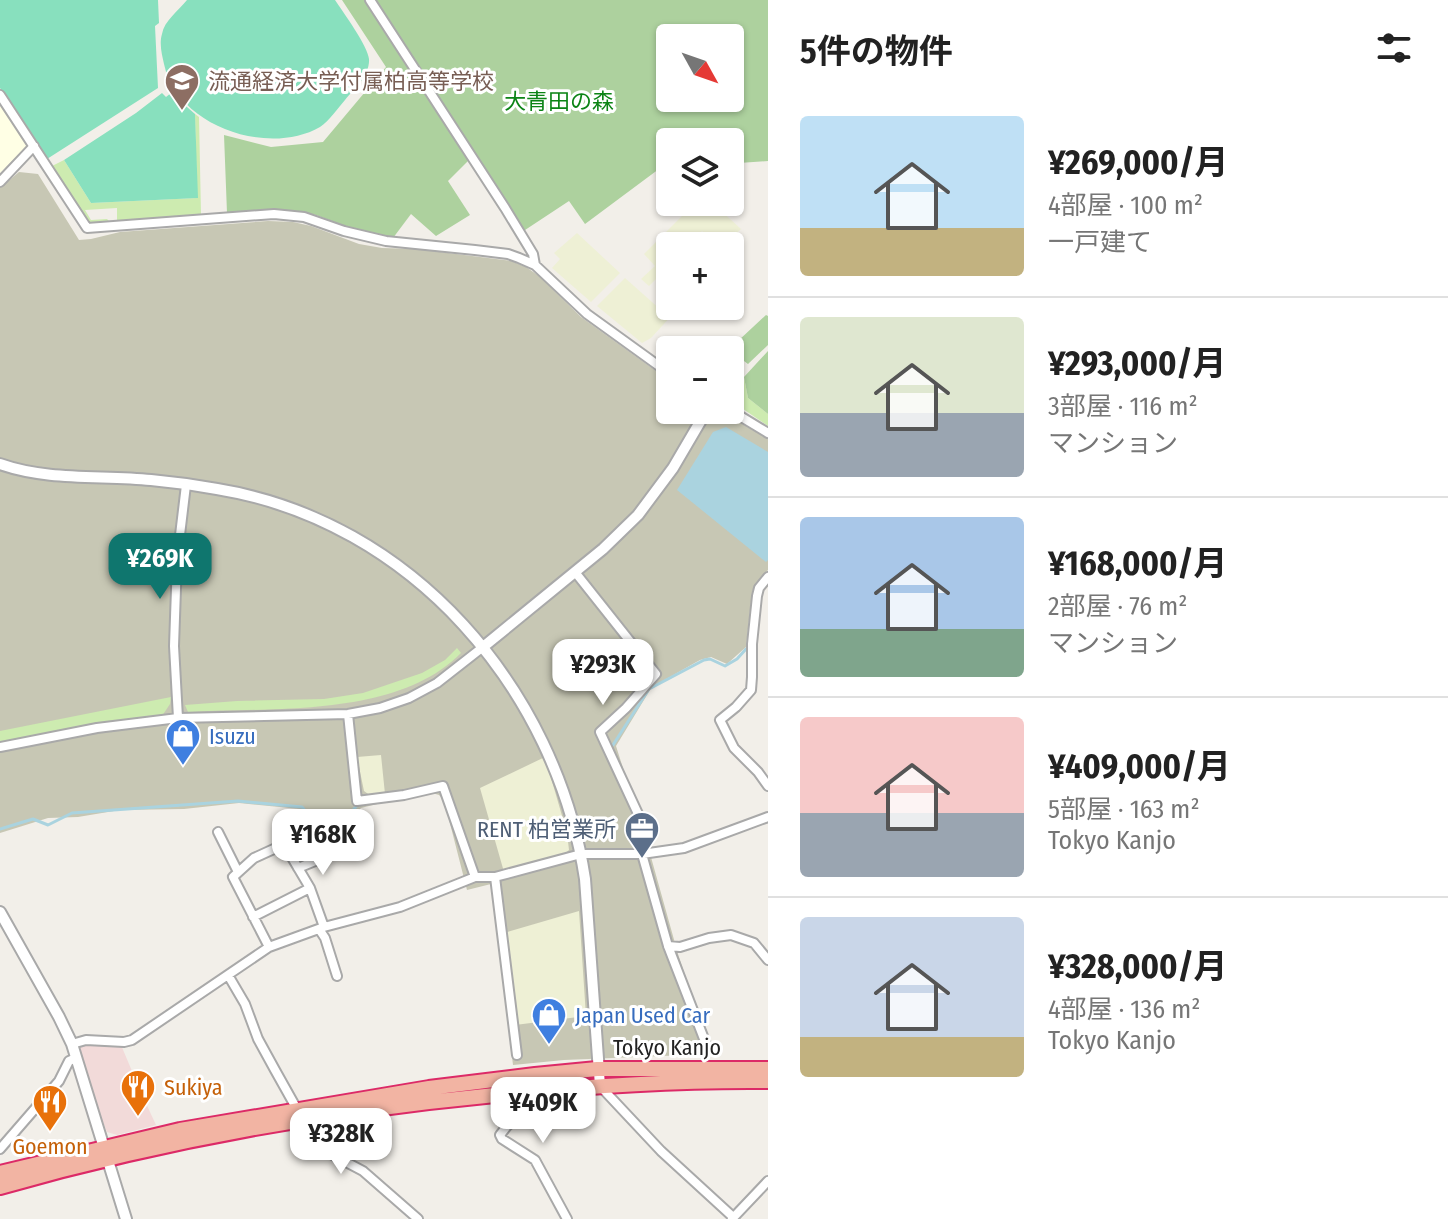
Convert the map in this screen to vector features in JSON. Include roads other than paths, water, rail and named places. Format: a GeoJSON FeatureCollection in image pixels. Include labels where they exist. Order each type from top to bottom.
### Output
{"type":"FeatureCollection","features":[{"type":"Feature","properties":{"kind":"highway","name":"Tokyo Kanjo"},"geometry":{"type":"LineString","coordinates":[[0,1173],[444,1086],[597,1069],[768,1069]]}},
{"type":"Feature","properties":{"kind":"highway","name":"Tokyo Kanjo"},"geometry":{"type":"LineString","coordinates":[[301,1114],[600,1086],[768,1081]]}},
{"type":"Feature","properties":{"kind":"highway","name":"Tokyo Kanjo"},"geometry":{"type":"LineString","coordinates":[[0,1187],[105,1153]]}},
{"type":"Feature","properties":{"kind":"street"},"geometry":{"type":"LineString","coordinates":[[370,0],[505,208],[533,254],[535,265]]}},
{"type":"Feature","properties":{"kind":"street"},"geometry":{"type":"LineString","coordinates":[[0,95],[87,228],[274,214],[304,217],[386,241],[508,254],[535,265],[587,314],[656,364]]}},
{"type":"Feature","properties":{"kind":"street"},"geometry":{"type":"LineString","coordinates":[[0,182],[34,146]]}},
{"type":"Feature","properties":{"kind":"street"},"geometry":{"type":"LineString","coordinates":[[744,418],[768,433]]}},
{"type":"Feature","properties":{"kind":"street"},"geometry":{"type":"LineString","coordinates":[[0,747],[97,728],[178,718],[348,714],[409,698],[437,683],[603,549],[638,515],[673,468],[699,424]]}},
{"type":"Feature","properties":{"kind":"street"},"geometry":{"type":"LineString","coordinates":[[0,464],[52,474],[150,479],[278,503],[357,539],[434,595],[483,647],[520,699],[547,751],[569,811],[581,854],[588,913],[600,1086],[661,1151],[733,1218],[768,1181]]}},
{"type":"Feature","properties":{"kind":"street"},"geometry":{"type":"LineString","coordinates":[[178,718],[174,646],[177,560],[186,485]]}},
{"type":"Feature","properties":{"kind":"street"},"geometry":{"type":"LineString","coordinates":[[575,572],[656,674],[600,732],[646,831],[642,854],[668,946],[706,1044]]}},
{"type":"Feature","properties":{"kind":"street"},"geometry":{"type":"LineString","coordinates":[[768,577],[757,596],[751,690],[720,720],[734,748],[768,786]]}},
{"type":"Feature","properties":{"kind":"street"},"geometry":{"type":"LineString","coordinates":[[348,714],[357,801],[443,786],[475,877]]}},
{"type":"Feature","properties":{"kind":"street"},"geometry":{"type":"LineString","coordinates":[[72,1044],[86,1040],[132,1040],[269,947],[322,928],[400,907],[475,877],[495,877],[581,854],[642,854],[684,848],[768,817]]}},
{"type":"Feature","properties":{"kind":"street"},"geometry":{"type":"LineString","coordinates":[[218,832],[238,872]]}},
{"type":"Feature","properties":{"kind":"street"},"geometry":{"type":"LineString","coordinates":[[269,947],[233,877],[254,858],[311,832]]}},
{"type":"Feature","properties":{"kind":"street"},"geometry":{"type":"LineString","coordinates":[[284,844],[310,888],[337,976]]}},
{"type":"Feature","properties":{"kind":"street"},"geometry":{"type":"LineString","coordinates":[[298,868],[330,855]]}},
{"type":"Feature","properties":{"kind":"street"},"geometry":{"type":"LineString","coordinates":[[495,877],[517,1055]]}},
{"type":"Feature","properties":{"kind":"street"},"geometry":{"type":"LineString","coordinates":[[253,917],[310,888]]}},
{"type":"Feature","properties":{"kind":"street"},"geometry":{"type":"LineString","coordinates":[[0,912],[72,1044],[126,1219]]}},
{"type":"Feature","properties":{"kind":"street"},"geometry":{"type":"LineString","coordinates":[[668,946],[680,947],[731,935],[754,943],[768,960]]}},
{"type":"Feature","properties":{"kind":"street"},"geometry":{"type":"LineString","coordinates":[[228,975],[245,1004],[258,1039],[327,1152],[363,1171],[418,1219]]}},
{"type":"Feature","properties":{"kind":"street"},"geometry":{"type":"LineString","coordinates":[[0,1149],[59,1081],[69,1061],[76,1058]]}},
{"type":"Feature","properties":{"kind":"street"},"geometry":{"type":"LineString","coordinates":[[537,1091],[536,1099],[500,1135],[535,1160],[567,1219]]}},
{"type":"Feature","properties":{"kind":"water"},"geometry":{"type":"Polygon","coordinates":[[[726,427],[768,452],[766,562],[677,490],[713,432],[726,427]]]}},
{"type":"Feature","properties":{"kind":"waterway"},"geometry":{"type":"LineString","coordinates":[[613,745],[649,689],[704,660],[710,659],[725,666],[746,649]]}},
{"type":"Feature","properties":{"kind":"waterway"},"geometry":{"type":"LineString","coordinates":[[0,829],[33,819],[48,825],[72,813],[238,801],[302,807],[314,821],[321,839],[328,839],[360,802]]}},
{"type":"Feature","properties":{"kind":"place","name":"流通経済大学付属柏高等学校"},"geometry":{"type":"Point","coordinates":[182,112]}},
{"type":"Feature","properties":{"kind":"place","name":"Isuzu"},"geometry":{"type":"Point","coordinates":[183,767]}},
{"type":"Feature","properties":{"kind":"place","name":"RENT 柏営業所"},"geometry":{"type":"Point","coordinates":[642,860]}},
{"type":"Feature","properties":{"kind":"place","name":"Japan Used Car"},"geometry":{"type":"Point","coordinates":[549,1046]}},
{"type":"Feature","properties":{"kind":"place","name":"Sukiya"},"geometry":{"type":"Point","coordinates":[138,1118]}},
{"type":"Feature","properties":{"kind":"place","name":"Goemon"},"geometry":{"type":"Point","coordinates":[50,1133]}},
{"type":"Feature","properties":{"kind":"park label","name":"大青田の森"},"geometry":{"type":"Point","coordinates":[559,101]}}]}
